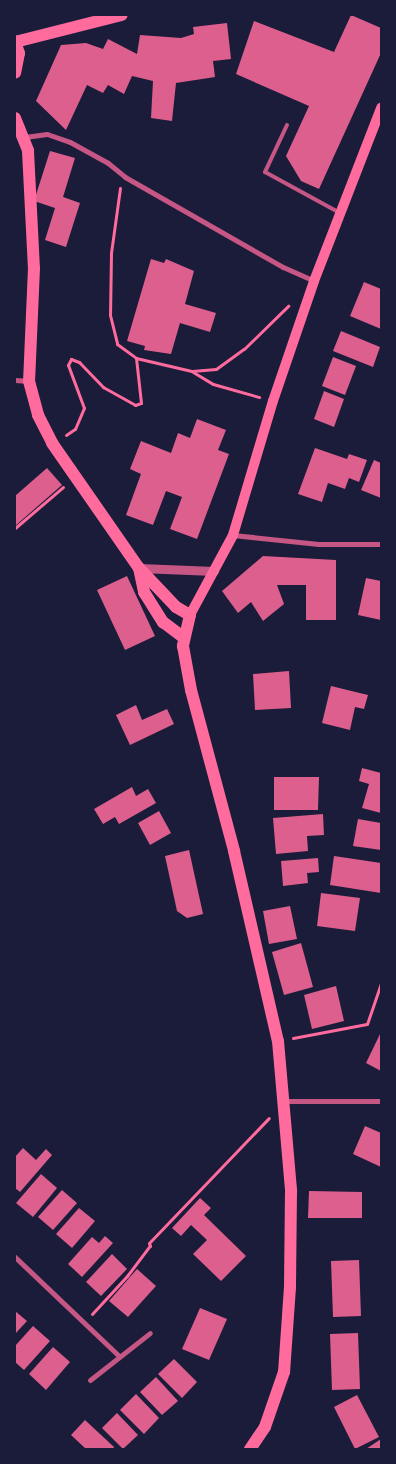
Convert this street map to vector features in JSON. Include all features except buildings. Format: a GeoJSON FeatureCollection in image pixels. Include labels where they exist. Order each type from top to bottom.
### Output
{"type":"FeatureCollection","features":[{"type":"Feature","properties":{"kind":"main road"},"geometry":{"type":"LineString","coordinates":[[15,73],[19,53],[15,41],[122,15]]}},
{"type":"Feature","properties":{"kind":"main road"},"geometry":{"type":"LineString","coordinates":[[250,1449],[264,1427],[284,1372],[290,1287],[291,1191],[285,1101],[278,1040],[234,852],[191,690],[183,646],[190,615],[233,535],[273,401],[314,281],[381,108]]}},
{"type":"Feature","properties":{"kind":"main road"},"geometry":{"type":"LineString","coordinates":[[15,118],[25,137],[34,268],[29,381],[38,415],[52,443],[139,568],[176,607],[190,615]]}},
{"type":"Feature","properties":{"kind":"main road"},"geometry":{"type":"LineString","coordinates":[[139,568],[144,592],[162,622],[184,638]]}},
{"type":"Feature","properties":{"kind":"street"},"geometry":{"type":"LineString","coordinates":[[25,137],[47,134],[70,142],[108,163],[125,177],[283,268],[314,281]]}},
{"type":"Feature","properties":{"kind":"street"},"geometry":{"type":"LineString","coordinates":[[15,380],[29,381]]}},
{"type":"Feature","properties":{"kind":"street"},"geometry":{"type":"LineString","coordinates":[[233,535],[319,544],[381,544]]}},
{"type":"Feature","properties":{"kind":"street"},"geometry":{"type":"LineString","coordinates":[[139,568],[214,571]]}},
{"type":"Feature","properties":{"kind":"street"},"geometry":{"type":"LineString","coordinates":[[285,1101],[381,1101]]}},
{"type":"Feature","properties":{"kind":"street"},"geometry":{"type":"LineString","coordinates":[[15,1257],[119,1356]]}},
{"type":"Feature","properties":{"kind":"street"},"geometry":{"type":"LineString","coordinates":[[90,1380],[150,1333]]}},
{"type":"Feature","properties":{"kind":"lane"},"geometry":{"type":"LineString","coordinates":[[287,125],[265,172],[340,213]]}},
{"type":"Feature","properties":{"kind":"path"},"geometry":{"type":"LineString","coordinates":[[125,177],[118,191],[111,253],[110,315],[117,344],[136,358],[192,371],[216,369],[244,349],[293,301]]}},
{"type":"Feature","properties":{"kind":"path"},"geometry":{"type":"LineString","coordinates":[[52,443],[75,429],[84,408],[68,365],[71,359],[79,362],[103,387],[135,405],[141,403],[136,358]]}},
{"type":"Feature","properties":{"kind":"path"},"geometry":{"type":"LineString","coordinates":[[192,371],[212,384],[273,401]]}},
{"type":"Feature","properties":{"kind":"path"},"geometry":{"type":"LineString","coordinates":[[15,528],[66,485]]}},
{"type":"Feature","properties":{"kind":"path"},"geometry":{"type":"LineString","coordinates":[[278,1040],[367,1024],[381,983]]}},
{"type":"Feature","properties":{"kind":"path"},"geometry":{"type":"LineString","coordinates":[[84,1322],[127,1276],[150,1246],[149,1242],[285,1101]]}}]}
